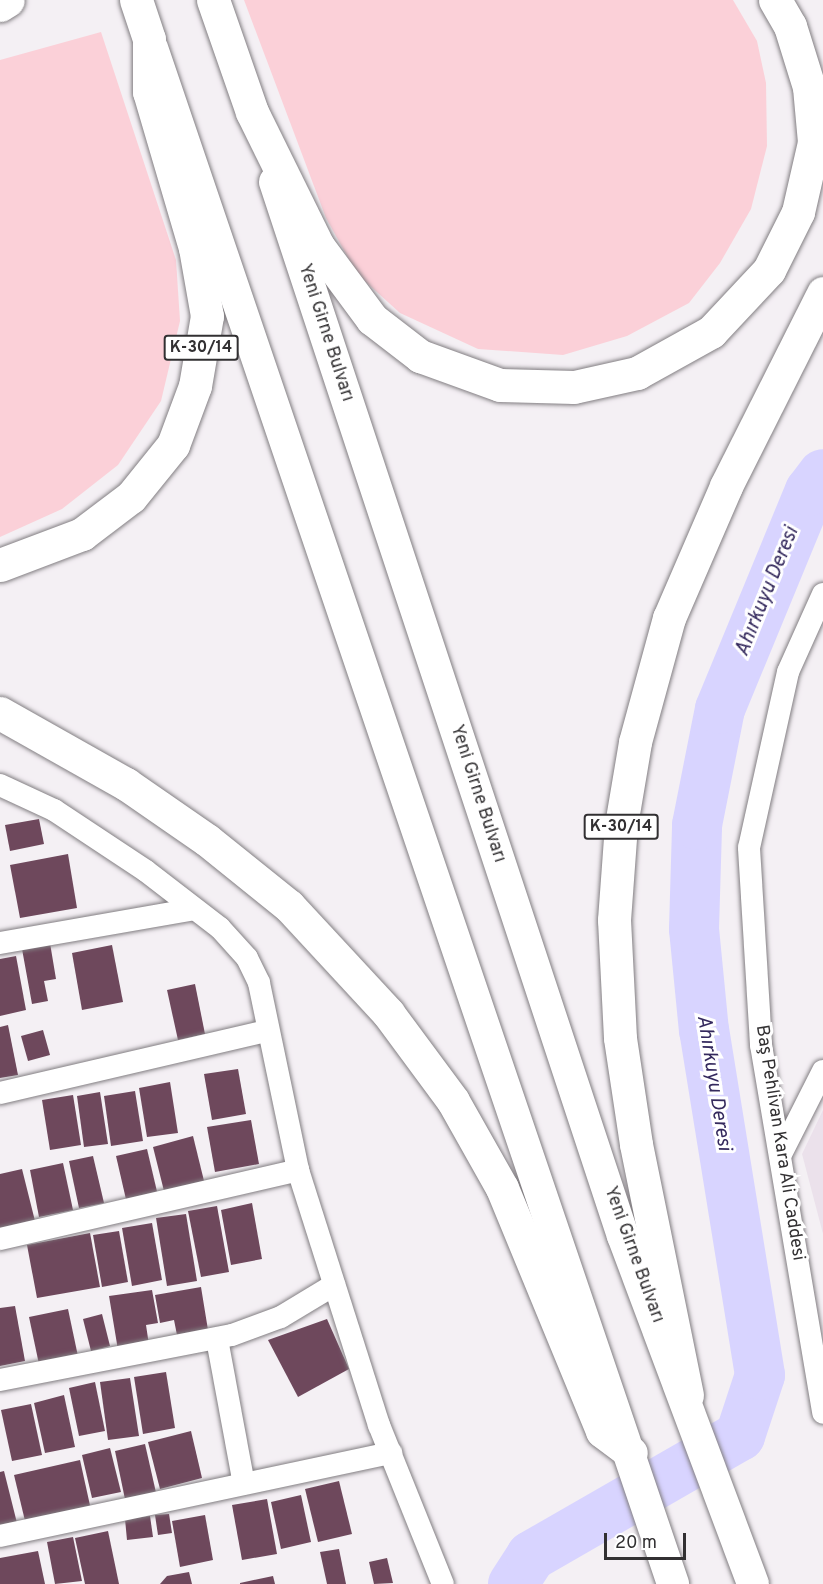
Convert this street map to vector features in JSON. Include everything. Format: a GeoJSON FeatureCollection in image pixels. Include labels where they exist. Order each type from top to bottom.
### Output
{"type":"FeatureCollection","features":[{"type":"Feature","properties":{"kind":"main road"},"geometry":{"type":"LineString","coordinates":[[0,3],[7,0]]}},
{"type":"Feature","properties":{"kind":"main road"},"geometry":{"type":"LineString","coordinates":[[136,0],[632,1453],[673,1584]]}},
{"type":"Feature","properties":{"kind":"main road","name":"Yeni Girne Bulvarı"},"geometry":{"type":"LineString","coordinates":[[213,0],[623,1236],[687,1395],[752,1582]]}},
{"type":"Feature","properties":{"kind":"main road"},"geometry":{"type":"LineString","coordinates":[[252,112],[318,246],[372,319],[420,356],[500,385],[574,387],[637,373],[711,332],[769,270],[798,212],[814,142],[809,87],[790,26],[775,0]]}},
{"type":"Feature","properties":{"kind":"main road","name":"K-30/14"},"geometry":{"type":"LineString","coordinates":[[0,565],[82,534],[131,497],[173,446],[195,386],[207,316],[195,248],[149,92],[149,39]]}},
{"type":"Feature","properties":{"kind":"main road","name":"K-30/14"},"geometry":{"type":"LineString","coordinates":[[687,1395],[636,1144],[620,1038],[614,920],[621,825],[635,742],[669,618],[726,486],[823,293]]}},
{"type":"Feature","properties":{"kind":"main road"},"geometry":{"type":"LineString","coordinates":[[0,713],[126,784],[207,840],[289,906],[387,1013],[453,1101],[492,1169],[602,1431],[632,1453]]}},
{"type":"Feature","properties":{"kind":"street","name":"Baş Pehlivan Kara Ali Caddesi"},"geometry":{"type":"LineString","coordinates":[[823,594],[788,672],[749,848],[760,1045],[781,1154],[823,1413]]}},
{"type":"Feature","properties":{"kind":"street"},"geometry":{"type":"LineString","coordinates":[[0,785],[54,810],[194,909],[247,958],[259,983],[267,1031],[298,1170],[334,1285],[391,1453],[443,1584]]}},
{"type":"Feature","properties":{"kind":"street"},"geometry":{"type":"LineString","coordinates":[[0,943],[194,909]]}},
{"type":"Feature","properties":{"kind":"street"},"geometry":{"type":"LineString","coordinates":[[0,1093],[267,1031]]}},
{"type":"Feature","properties":{"kind":"street"},"geometry":{"type":"LineString","coordinates":[[781,1154],[823,1071]]}},
{"type":"Feature","properties":{"kind":"street"},"geometry":{"type":"LineString","coordinates":[[0,1239],[298,1170]]}},
{"type":"Feature","properties":{"kind":"street"},"geometry":{"type":"LineString","coordinates":[[0,1380],[217,1339],[281,1317],[334,1285]]}},
{"type":"Feature","properties":{"kind":"street"},"geometry":{"type":"LineString","coordinates":[[217,1339],[244,1484]]}},
{"type":"Feature","properties":{"kind":"street"},"geometry":{"type":"LineString","coordinates":[[0,1536],[391,1453]]}},
{"type":"Feature","properties":{"kind":"shaded area"},"geometry":{"type":"Polygon","coordinates":[[[244,0],[733,0],[757,41],[766,83],[767,146],[751,209],[720,263],[689,303],[627,336],[563,355],[478,349],[400,313],[357,274],[326,218],[244,0]]]}},
{"type":"Feature","properties":{"kind":"shaded area"},"geometry":{"type":"Polygon","coordinates":[[[101,32],[176,260],[180,321],[161,401],[118,465],[62,509],[0,537],[0,60],[101,32]]]}},
{"type":"Feature","properties":{"kind":"shaded area"},"geometry":{"type":"Polygon","coordinates":[[[823,1110],[823,1234],[802,1154],[823,1110]]]}},
{"type":"Feature","properties":{"kind":"building"},"geometry":{"type":"Polygon","coordinates":[[[39,819],[44,844],[10,851],[5,825],[39,819]]]}},
{"type":"Feature","properties":{"kind":"building"},"geometry":{"type":"Polygon","coordinates":[[[68,854],[77,908],[20,918],[10,865],[68,854]]]}},
{"type":"Feature","properties":{"kind":"building"},"geometry":{"type":"Polygon","coordinates":[[[50,943],[56,979],[44,981],[48,1001],[32,1004],[22,949],[50,943]]]}},
{"type":"Feature","properties":{"kind":"building"},"geometry":{"type":"Polygon","coordinates":[[[112,945],[123,1002],[82,1010],[72,953],[112,945]]]}},
{"type":"Feature","properties":{"kind":"building"},"geometry":{"type":"Polygon","coordinates":[[[16,956],[26,1010],[0,1016],[0,959],[16,956]]]}},
{"type":"Feature","properties":{"kind":"building"},"geometry":{"type":"Polygon","coordinates":[[[195,984],[205,1034],[178,1040],[167,990],[195,984]]]}},
{"type":"Feature","properties":{"kind":"building"},"geometry":{"type":"Polygon","coordinates":[[[8,1025],[18,1075],[0,1078],[0,1027],[8,1025]]]}},
{"type":"Feature","properties":{"kind":"building"},"geometry":{"type":"Polygon","coordinates":[[[43,1030],[50,1055],[28,1061],[21,1036],[43,1030]]]}},
{"type":"Feature","properties":{"kind":"building"},"geometry":{"type":"Polygon","coordinates":[[[238,1069],[246,1114],[212,1120],[204,1074],[238,1069]]]}},
{"type":"Feature","properties":{"kind":"building"},"geometry":{"type":"Polygon","coordinates":[[[170,1082],[178,1133],[147,1137],[139,1088],[170,1082]]]}},
{"type":"Feature","properties":{"kind":"building"},"geometry":{"type":"Polygon","coordinates":[[[135,1091],[143,1141],[111,1146],[104,1096],[135,1091]]]}},
{"type":"Feature","properties":{"kind":"building"},"geometry":{"type":"Polygon","coordinates":[[[100,1092],[108,1144],[84,1147],[77,1096],[100,1092]]]}},
{"type":"Feature","properties":{"kind":"building"},"geometry":{"type":"Polygon","coordinates":[[[73,1095],[81,1145],[50,1150],[42,1100],[73,1095]]]}},
{"type":"Feature","properties":{"kind":"building"},"geometry":{"type":"Polygon","coordinates":[[[251,1120],[259,1164],[215,1172],[207,1127],[251,1120]]]}},
{"type":"Feature","properties":{"kind":"building"},"geometry":{"type":"Polygon","coordinates":[[[193,1136],[205,1185],[165,1195],[153,1147],[193,1136]]]}},
{"type":"Feature","properties":{"kind":"building"},"geometry":{"type":"Polygon","coordinates":[[[147,1149],[159,1200],[128,1208],[116,1156],[147,1149]]]}},
{"type":"Feature","properties":{"kind":"building"},"geometry":{"type":"Polygon","coordinates":[[[93,1156],[104,1203],[79,1208],[69,1161],[93,1156]]]}},
{"type":"Feature","properties":{"kind":"building"},"geometry":{"type":"Polygon","coordinates":[[[63,1163],[73,1210],[39,1217],[30,1170],[63,1163]]]}},
{"type":"Feature","properties":{"kind":"building"},"geometry":{"type":"Polygon","coordinates":[[[22,1169],[35,1221],[0,1229],[0,1174],[22,1169]]]}},
{"type":"Feature","properties":{"kind":"building"},"geometry":{"type":"Polygon","coordinates":[[[252,1203],[262,1259],[231,1265],[221,1210],[252,1203]]]}},
{"type":"Feature","properties":{"kind":"building"},"geometry":{"type":"Polygon","coordinates":[[[217,1206],[229,1272],[201,1277],[188,1211],[217,1206]]]}},
{"type":"Feature","properties":{"kind":"building"},"geometry":{"type":"Polygon","coordinates":[[[186,1214],[197,1281],[167,1286],[156,1218],[186,1214]]]}},
{"type":"Feature","properties":{"kind":"building"},"geometry":{"type":"Polygon","coordinates":[[[152,1223],[162,1280],[132,1286],[122,1228],[152,1223]]]}},
{"type":"Feature","properties":{"kind":"building"},"geometry":{"type":"Polygon","coordinates":[[[119,1231],[128,1282],[102,1287],[93,1235],[119,1231]]]}},
{"type":"Feature","properties":{"kind":"building"},"geometry":{"type":"Polygon","coordinates":[[[90,1233],[100,1287],[37,1298],[27,1245],[90,1233]]]}},
{"type":"Feature","properties":{"kind":"building"},"geometry":{"type":"Polygon","coordinates":[[[201,1287],[208,1330],[177,1335],[174,1320],[160,1323],[155,1295],[201,1287]]]}},
{"type":"Feature","properties":{"kind":"building"},"geometry":{"type":"Polygon","coordinates":[[[152,1290],[158,1323],[146,1325],[149,1345],[118,1350],[109,1296],[152,1290]]]}},
{"type":"Feature","properties":{"kind":"building"},"geometry":{"type":"Polygon","coordinates":[[[15,1306],[25,1361],[0,1366],[0,1308],[15,1306]]]}},
{"type":"Feature","properties":{"kind":"building"},"geometry":{"type":"Polygon","coordinates":[[[68,1309],[79,1361],[40,1369],[29,1317],[68,1309]]]}},
{"type":"Feature","properties":{"kind":"building"},"geometry":{"type":"Polygon","coordinates":[[[102,1314],[110,1346],[91,1351],[83,1319],[102,1314]]]}},
{"type":"Feature","properties":{"kind":"building"},"geometry":{"type":"Polygon","coordinates":[[[327,1319],[349,1369],[298,1397],[268,1340],[327,1319]]]}},
{"type":"Feature","properties":{"kind":"building"},"geometry":{"type":"Polygon","coordinates":[[[166,1372],[175,1428],[143,1434],[134,1377],[166,1372]]]}},
{"type":"Feature","properties":{"kind":"building"},"geometry":{"type":"Polygon","coordinates":[[[130,1378],[139,1436],[108,1440],[100,1382],[130,1378]]]}},
{"type":"Feature","properties":{"kind":"building"},"geometry":{"type":"Polygon","coordinates":[[[95,1382],[105,1431],[79,1436],[69,1388],[95,1382]]]}},
{"type":"Feature","properties":{"kind":"building"},"geometry":{"type":"Polygon","coordinates":[[[64,1395],[75,1447],[45,1453],[34,1403],[64,1395]]]}},
{"type":"Feature","properties":{"kind":"building"},"geometry":{"type":"Polygon","coordinates":[[[31,1404],[42,1455],[12,1461],[1,1410],[31,1404]]]}},
{"type":"Feature","properties":{"kind":"building"},"geometry":{"type":"Polygon","coordinates":[[[191,1431],[202,1478],[160,1489],[148,1442],[191,1431]]]}},
{"type":"Feature","properties":{"kind":"building"},"geometry":{"type":"Polygon","coordinates":[[[145,1444],[157,1497],[126,1504],[115,1451],[145,1444]]]}},
{"type":"Feature","properties":{"kind":"building"},"geometry":{"type":"Polygon","coordinates":[[[110,1448],[121,1492],[92,1498],[82,1455],[110,1448]]]}},
{"type":"Feature","properties":{"kind":"building"},"geometry":{"type":"Polygon","coordinates":[[[80,1460],[91,1510],[26,1525],[14,1475],[80,1460]]]}},
{"type":"Feature","properties":{"kind":"building"},"geometry":{"type":"Polygon","coordinates":[[[4,1471],[18,1527],[0,1532],[0,1472],[4,1471]]]}},
{"type":"Feature","properties":{"kind":"building"},"geometry":{"type":"Polygon","coordinates":[[[339,1481],[352,1534],[318,1542],[305,1489],[339,1481]]]}},
{"type":"Feature","properties":{"kind":"building"},"geometry":{"type":"Polygon","coordinates":[[[301,1495],[311,1542],[281,1549],[271,1502],[301,1495]]]}},
{"type":"Feature","properties":{"kind":"building"},"geometry":{"type":"Polygon","coordinates":[[[267,1499],[277,1554],[242,1560],[232,1505],[267,1499]]]}},
{"type":"Feature","properties":{"kind":"building"},"geometry":{"type":"Polygon","coordinates":[[[169,1514],[172,1533],[158,1535],[155,1515],[169,1514]]]}},
{"type":"Feature","properties":{"kind":"building"},"geometry":{"type":"Polygon","coordinates":[[[205,1515],[213,1560],[180,1567],[172,1521],[205,1515]]]}},
{"type":"Feature","properties":{"kind":"building"},"geometry":{"type":"Polygon","coordinates":[[[150,1516],[153,1537],[127,1540],[125,1519],[150,1516]]]}},
{"type":"Feature","properties":{"kind":"building"},"geometry":{"type":"Polygon","coordinates":[[[108,1531],[119,1584],[85,1584],[75,1538],[108,1531]]]}},
{"type":"Feature","properties":{"kind":"building"},"geometry":{"type":"Polygon","coordinates":[[[73,1537],[82,1581],[55,1584],[47,1542],[73,1537]]]}},
{"type":"Feature","properties":{"kind":"building"},"geometry":{"type":"Polygon","coordinates":[[[339,1549],[346,1584],[327,1584],[320,1552],[339,1549]]]}},
{"type":"Feature","properties":{"kind":"building"},"geometry":{"type":"Polygon","coordinates":[[[38,1551],[45,1584],[0,1584],[0,1558],[38,1551]]]}},
{"type":"Feature","properties":{"kind":"building"},"geometry":{"type":"Polygon","coordinates":[[[387,1558],[393,1583],[374,1584],[369,1562],[387,1558]]]}},
{"type":"Feature","properties":{"kind":"building"},"geometry":{"type":"Polygon","coordinates":[[[189,1572],[192,1584],[160,1584],[167,1576],[189,1572]]]}},
{"type":"Feature","properties":{"kind":"building"},"geometry":{"type":"Polygon","coordinates":[[[273,1576],[275,1584],[240,1584],[240,1583],[273,1576]]]}},
{"type":"Feature","properties":{"kind":"waterway","name":"Ahırkuyu Deresi"},"geometry":{"type":"LineString","coordinates":[[513,1584],[531,1556],[740,1436],[760,1375],[704,1031],[694,929],[697,825],[720,709],[810,491],[823,474]]}}]}
